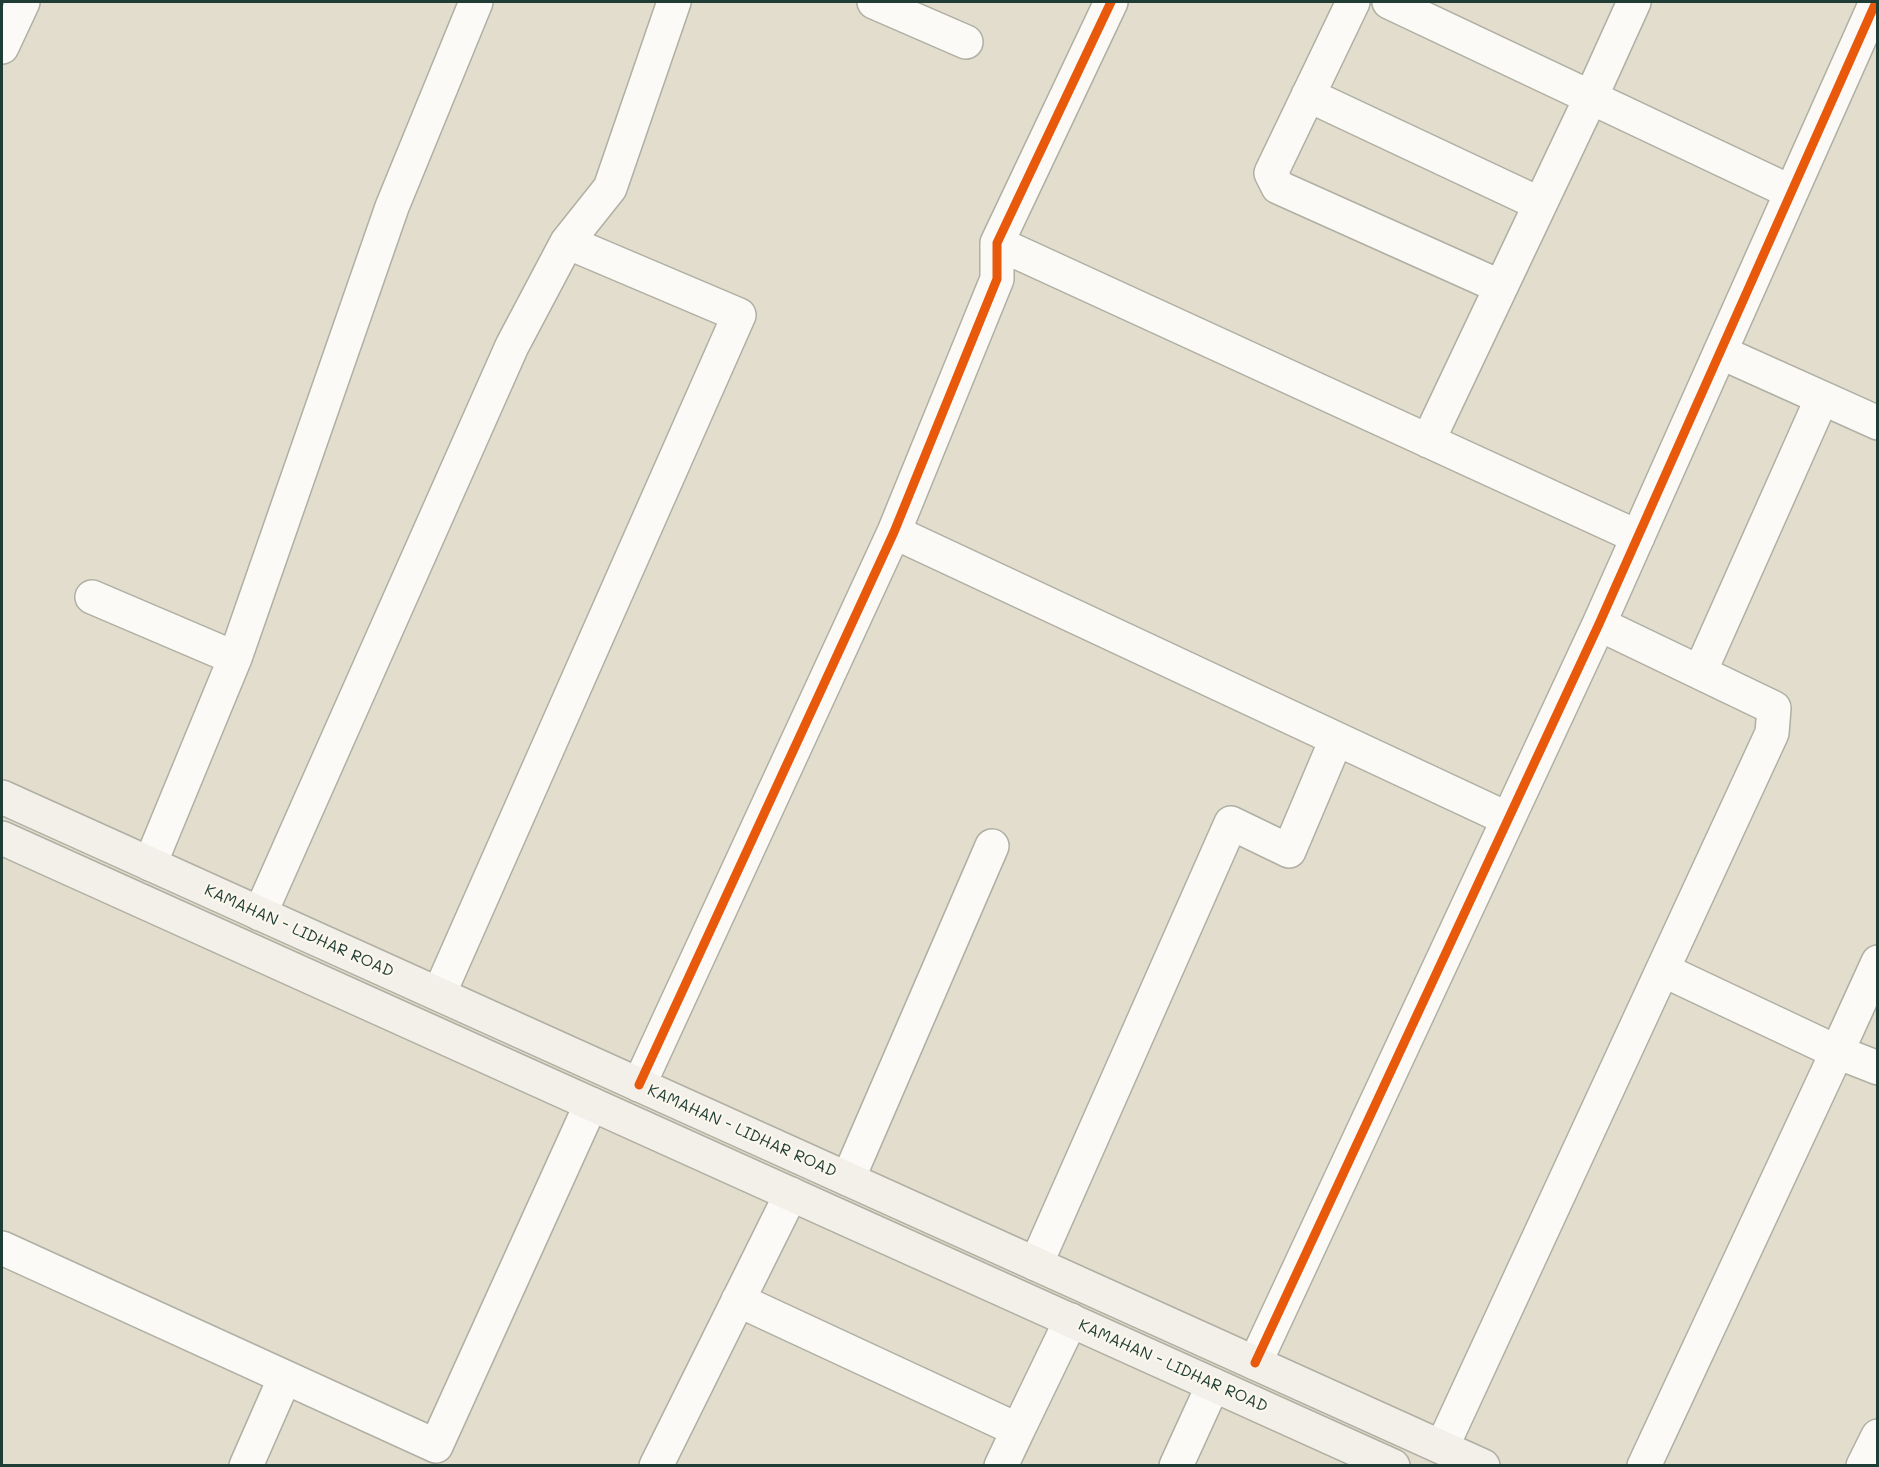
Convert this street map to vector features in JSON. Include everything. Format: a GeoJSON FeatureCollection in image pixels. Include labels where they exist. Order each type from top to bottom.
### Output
{"type":"FeatureCollection","features":[{"type":"Feature","properties":{"kind":"main road","name":"KAMAHAN - LIDHAR ROAD"},"geometry":{"type":"LineString","coordinates":[[2,797],[1483,1466]]}},
{"type":"Feature","properties":{"kind":"main road","name":"KAMAHAN - LIDHAR ROAD"},"geometry":{"type":"LineString","coordinates":[[2,838],[1393,1466]]}},
{"type":"Feature","properties":{"kind":"street"},"geometry":{"type":"LineString","coordinates":[[2,47],[23,2]]}},
{"type":"Feature","properties":{"kind":"street"},"geometry":{"type":"LineString","coordinates":[[150,864],[235,658],[392,207],[476,2]]}},
{"type":"Feature","properties":{"kind":"street"},"geometry":{"type":"LineString","coordinates":[[260,914],[512,346],[567,242],[610,188],[674,2]]}},
{"type":"Feature","properties":{"kind":"street"},"geometry":{"type":"LineString","coordinates":[[875,2],[966,42]]}},
{"type":"Feature","properties":{"kind":"street"},"geometry":{"type":"LineString","coordinates":[[639,1085],[894,532],[997,279],[997,243],[1111,2]]}},
{"type":"Feature","properties":{"kind":"street"},"geometry":{"type":"LineString","coordinates":[[1353,2],[1271,173],[1278,188],[1501,287]]}},
{"type":"Feature","properties":{"kind":"street"},"geometry":{"type":"LineString","coordinates":[[1389,2],[1791,192]]}},
{"type":"Feature","properties":{"kind":"street"},"geometry":{"type":"LineString","coordinates":[[1428,441],[1634,2]]}},
{"type":"Feature","properties":{"kind":"street"},"geometry":{"type":"LineString","coordinates":[[1255,1363],[1599,624],[1876,2]]}},
{"type":"Feature","properties":{"kind":"street"},"geometry":{"type":"LineString","coordinates":[[1308,95],[1540,204]]}},
{"type":"Feature","properties":{"kind":"street"},"geometry":{"type":"LineString","coordinates":[[439,994],[739,315],[567,242]]}},
{"type":"Feature","properties":{"kind":"street"},"geometry":{"type":"LineString","coordinates":[[997,243],[1638,537]]}},
{"type":"Feature","properties":{"kind":"street"},"geometry":{"type":"LineString","coordinates":[[1720,352],[1877,421]]}},
{"type":"Feature","properties":{"kind":"street"},"geometry":{"type":"LineString","coordinates":[[1700,672],[1822,398]]}},
{"type":"Feature","properties":{"kind":"street"},"geometry":{"type":"LineString","coordinates":[[894,532],[1508,819]]}},
{"type":"Feature","properties":{"kind":"street"},"geometry":{"type":"LineString","coordinates":[[92,597],[235,658]]}},
{"type":"Feature","properties":{"kind":"street"},"geometry":{"type":"LineString","coordinates":[[1442,1447],[1772,734],[1774,708],[1599,624]]}},
{"type":"Feature","properties":{"kind":"street"},"geometry":{"type":"LineString","coordinates":[[1036,1264],[1231,823],[1290,851],[1336,740]]}},
{"type":"Feature","properties":{"kind":"street"},"geometry":{"type":"LineString","coordinates":[[848,1179],[992,846]]}},
{"type":"Feature","properties":{"kind":"street"},"geometry":{"type":"LineString","coordinates":[[1644,1466],[1878,962]]}},
{"type":"Feature","properties":{"kind":"street"},"geometry":{"type":"LineString","coordinates":[[1663,969],[1837,1052],[1878,1068]]}},
{"type":"Feature","properties":{"kind":"street"},"geometry":{"type":"LineString","coordinates":[[2,1248],[436,1446],[591,1104]]}},
{"type":"Feature","properties":{"kind":"street"},"geometry":{"type":"LineString","coordinates":[[656,1466],[791,1194]]}},
{"type":"Feature","properties":{"kind":"street"},"geometry":{"type":"LineString","coordinates":[[738,1300],[1018,1430]]}},
{"type":"Feature","properties":{"kind":"street"},"geometry":{"type":"LineString","coordinates":[[1001,1466],[1071,1320]]}},
{"type":"Feature","properties":{"kind":"street"},"geometry":{"type":"LineString","coordinates":[[246,1466],[285,1377]]}},
{"type":"Feature","properties":{"kind":"street"},"geometry":{"type":"LineString","coordinates":[[1176,1466],[1213,1385]]}},
{"type":"Feature","properties":{"kind":"street"},"geometry":{"type":"LineString","coordinates":[[1863,1466],[1878,1436]]}},
{"type":"Feature","properties":{"kind":"cycle path"},"geometry":{"type":"LineString","coordinates":[[639,1085],[894,532],[997,279],[997,243],[1111,2]]}},
{"type":"Feature","properties":{"kind":"cycle path"},"geometry":{"type":"LineString","coordinates":[[1255,1363],[1599,624],[1876,2]]}}]}
